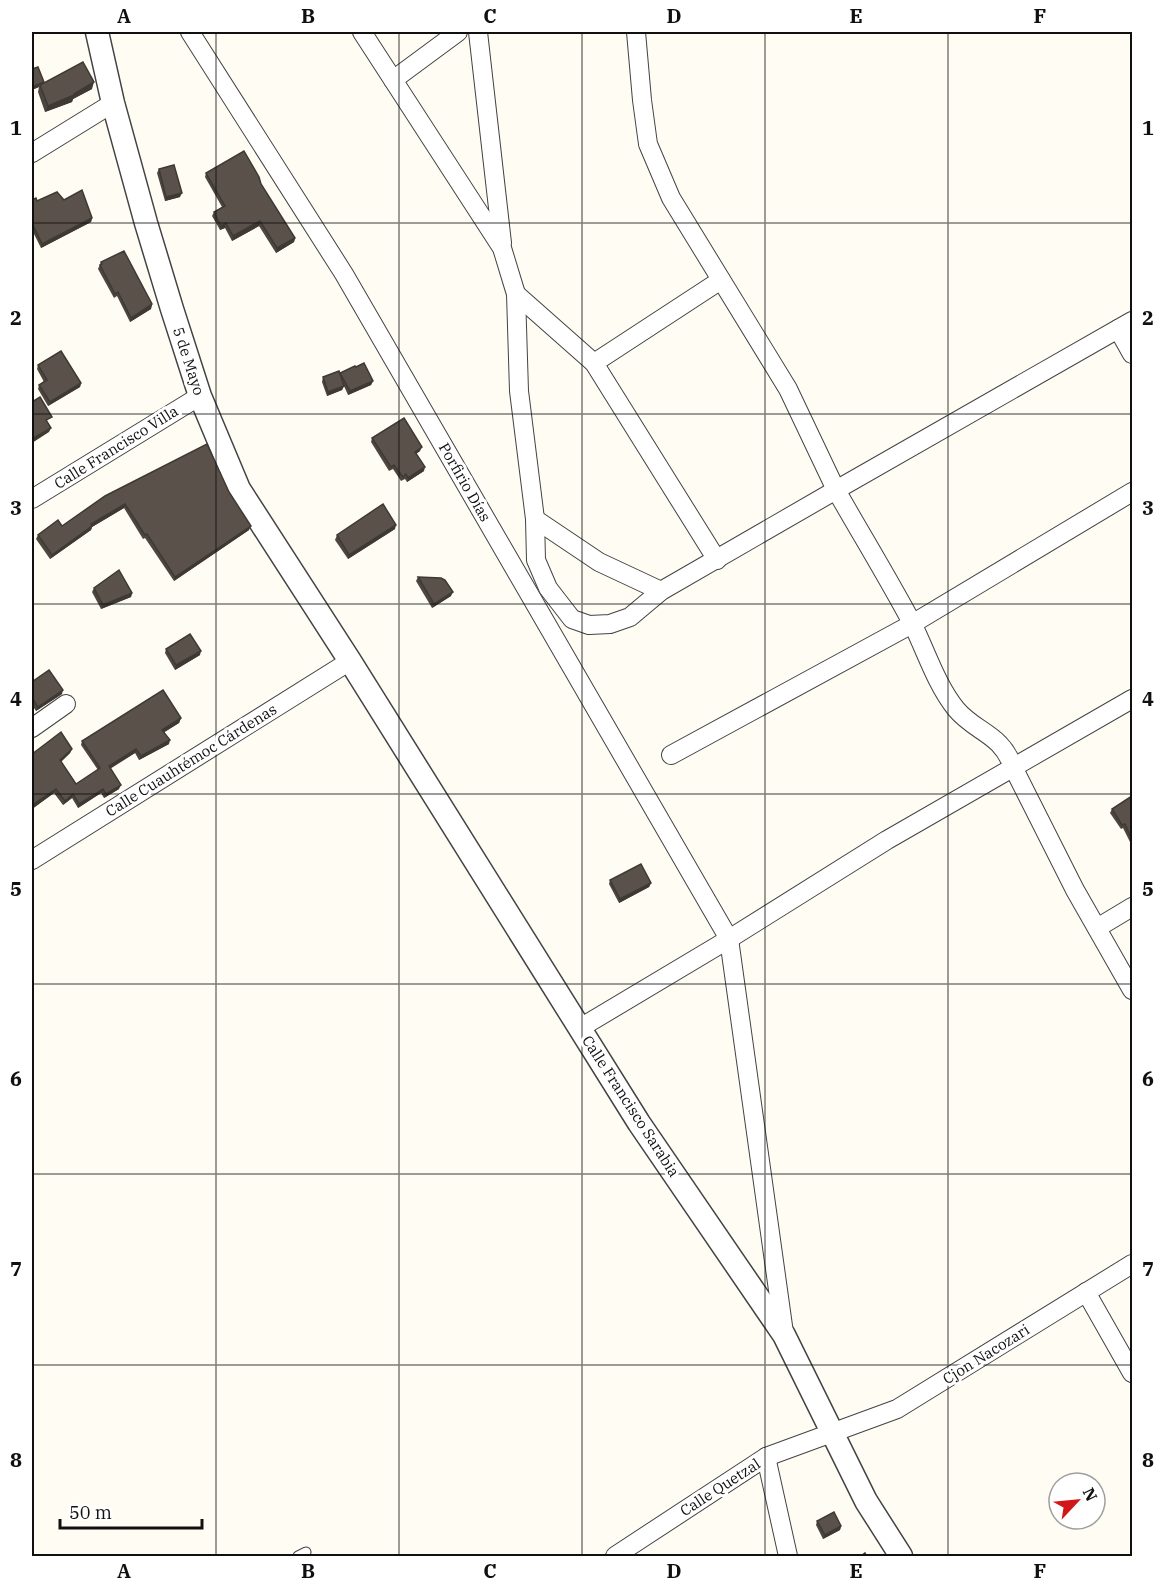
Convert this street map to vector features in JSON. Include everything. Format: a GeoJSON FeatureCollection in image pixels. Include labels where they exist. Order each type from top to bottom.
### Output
{"type":"FeatureCollection","features":[{"type":"Feature","properties":{"kind":"street","name":"5 de Mayo"},"geometry":{"type":"LineString","coordinates":[[97,32],[113,103],[146,223],[200,396],[239,489],[350,661]]}},
{"type":"Feature","properties":{"kind":"street","name":"Porfirio Días"},"geometry":{"type":"LineString","coordinates":[[190,32],[344,274],[729,939]]}},
{"type":"Feature","properties":{"kind":"street"},"geometry":{"type":"LineString","coordinates":[[362,32],[502,248]]}},
{"type":"Feature","properties":{"kind":"street"},"geometry":{"type":"LineString","coordinates":[[393,80],[458,32]]}},
{"type":"Feature","properties":{"kind":"street"},"geometry":{"type":"LineString","coordinates":[[478,32],[502,248],[516,294],[519,391],[535,519],[536,560],[548,588],[572,619],[589,625],[610,624],[630,617],[661,591],[717,560],[832,484],[1125,325],[1132,354]]}},
{"type":"Feature","properties":{"kind":"street"},"geometry":{"type":"LineString","coordinates":[[623,32],[637,39],[648,144],[671,198],[788,389],[832,484],[912,624],[940,684],[957,710],[999,742],[1008,753],[1075,890],[1132,990]]}},
{"type":"Feature","properties":{"kind":"street"},"geometry":{"type":"LineString","coordinates":[[32,153],[113,103]]}},
{"type":"Feature","properties":{"kind":"street"},"geometry":{"type":"LineString","coordinates":[[594,363],[721,280]]}},
{"type":"Feature","properties":{"kind":"street"},"geometry":{"type":"LineString","coordinates":[[516,294],[594,363],[717,560]]}},
{"type":"Feature","properties":{"kind":"street","name":"Calle Francisco Villa"},"geometry":{"type":"LineString","coordinates":[[32,499],[200,396]]}},
{"type":"Feature","properties":{"kind":"street"},"geometry":{"type":"LineString","coordinates":[[671,755],[912,624],[1132,492]]}},
{"type":"Feature","properties":{"kind":"street"},"geometry":{"type":"LineString","coordinates":[[535,519],[599,562],[661,591]]}},
{"type":"Feature","properties":{"kind":"street","name":"Calle Cuauhtémoc Cárdenas"},"geometry":{"type":"LineString","coordinates":[[32,860],[350,661]]}},
{"type":"Feature","properties":{"kind":"street","name":"Calle Francisco Sarabia"},"geometry":{"type":"LineString","coordinates":[[350,661],[639,1123],[784,1335],[866,1501],[900,1557]]}},
{"type":"Feature","properties":{"kind":"street"},"geometry":{"type":"LineString","coordinates":[[580,1028],[729,939],[887,840],[1132,699]]}},
{"type":"Feature","properties":{"kind":"street"},"geometry":{"type":"LineString","coordinates":[[32,728],[66,704]]}},
{"type":"Feature","properties":{"kind":"street"},"geometry":{"type":"LineString","coordinates":[[1097,928],[1132,907]]}},
{"type":"Feature","properties":{"kind":"street"},"geometry":{"type":"LineString","coordinates":[[729,939],[784,1335]]}},
{"type":"Feature","properties":{"kind":"street","name":"Cjon Nacozari"},"geometry":{"type":"LineString","coordinates":[[833,1432],[897,1409],[1132,1264]]}},
{"type":"Feature","properties":{"kind":"street"},"geometry":{"type":"LineString","coordinates":[[1086,1292],[1132,1373]]}},
{"type":"Feature","properties":{"kind":"street","name":"Calle Quetzal"},"geometry":{"type":"LineString","coordinates":[[616,1556],[766,1457],[833,1432]]}},
{"type":"Feature","properties":{"kind":"street"},"geometry":{"type":"LineString","coordinates":[[766,1457],[788,1557]]}},
{"type":"Feature","properties":{"kind":"building"},"geometry":{"type":"Polygon","coordinates":[[[83,62],[94,82],[74,95],[48,106],[40,85],[83,62]]]}},
{"type":"Feature","properties":{"kind":"building"},"geometry":{"type":"Polygon","coordinates":[[[38,67],[44,82],[32,87],[32,69],[38,67]]]}},
{"type":"Feature","properties":{"kind":"building"},"geometry":{"type":"Polygon","coordinates":[[[244,151],[261,184],[295,238],[277,248],[260,221],[233,236],[226,223],[221,226],[214,212],[225,206],[206,173],[244,151]]]}},
{"type":"Feature","properties":{"kind":"building"},"geometry":{"type":"Polygon","coordinates":[[[174,165],[182,193],[166,197],[159,169],[174,165]]]}},
{"type":"Feature","properties":{"kind":"building"},"geometry":{"type":"Polygon","coordinates":[[[82,190],[92,218],[42,244],[32,223],[32,200],[36,198],[37,201],[57,192],[64,200],[82,190]]]}},
{"type":"Feature","properties":{"kind":"building"},"geometry":{"type":"Polygon","coordinates":[[[124,251],[152,304],[131,318],[118,292],[115,294],[100,265],[101,262],[124,251]]]}},
{"type":"Feature","properties":{"kind":"building"},"geometry":{"type":"Polygon","coordinates":[[[61,351],[81,383],[50,402],[39,385],[47,380],[38,365],[61,351]]]}},
{"type":"Feature","properties":{"kind":"building"},"geometry":{"type":"Polygon","coordinates":[[[364,363],[373,381],[350,391],[340,373],[364,363]]]}},
{"type":"Feature","properties":{"kind":"building"},"geometry":{"type":"Polygon","coordinates":[[[339,371],[344,386],[328,392],[323,377],[339,371]]]}},
{"type":"Feature","properties":{"kind":"building"},"geometry":{"type":"Polygon","coordinates":[[[40,397],[52,417],[46,420],[51,428],[32,439],[32,402],[40,397]]]}},
{"type":"Feature","properties":{"kind":"building"},"geometry":{"type":"Polygon","coordinates":[[[404,418],[422,447],[415,452],[425,467],[408,478],[406,474],[403,477],[394,465],[391,467],[372,438],[404,418]]]}},
{"type":"Feature","properties":{"kind":"building"},"geometry":{"type":"Polygon","coordinates":[[[207,444],[229,492],[251,526],[175,577],[125,504],[91,524],[92,526],[52,555],[38,535],[58,520],[62,526],[105,496],[207,444]]]}},
{"type":"Feature","properties":{"kind":"building"},"geometry":{"type":"Polygon","coordinates":[[[383,504],[396,525],[349,555],[337,535],[383,504]]]}},
{"type":"Feature","properties":{"kind":"building"},"geometry":{"type":"Polygon","coordinates":[[[119,570],[132,593],[103,605],[94,588],[119,570]]]}},
{"type":"Feature","properties":{"kind":"building"},"geometry":{"type":"Polygon","coordinates":[[[418,577],[441,578],[453,592],[434,604],[418,577]]]}},
{"type":"Feature","properties":{"kind":"building"},"geometry":{"type":"Polygon","coordinates":[[[190,634],[201,651],[176,665],[166,649],[190,634]]]}},
{"type":"Feature","properties":{"kind":"building"},"geometry":{"type":"Polygon","coordinates":[[[49,670],[63,690],[38,707],[32,698],[32,682],[49,670]]]}},
{"type":"Feature","properties":{"kind":"building"},"geometry":{"type":"Polygon","coordinates":[[[163,690],[181,718],[162,730],[170,740],[141,756],[136,749],[109,766],[121,785],[106,794],[103,789],[79,804],[73,794],[65,801],[56,789],[32,805],[32,754],[61,732],[72,749],[60,760],[76,784],[100,768],[82,741],[163,690]]]}},
{"type":"Feature","properties":{"kind":"building"},"geometry":{"type":"Polygon","coordinates":[[[1132,796],[1132,840],[1125,824],[1122,825],[1112,809],[1132,796]]]}},
{"type":"Feature","properties":{"kind":"building"},"geometry":{"type":"Polygon","coordinates":[[[641,864],[651,883],[620,899],[610,880],[641,864]]]}},
{"type":"Feature","properties":{"kind":"building"},"geometry":{"type":"Polygon","coordinates":[[[834,1512],[841,1526],[825,1535],[817,1521],[834,1512]]]}}]}
